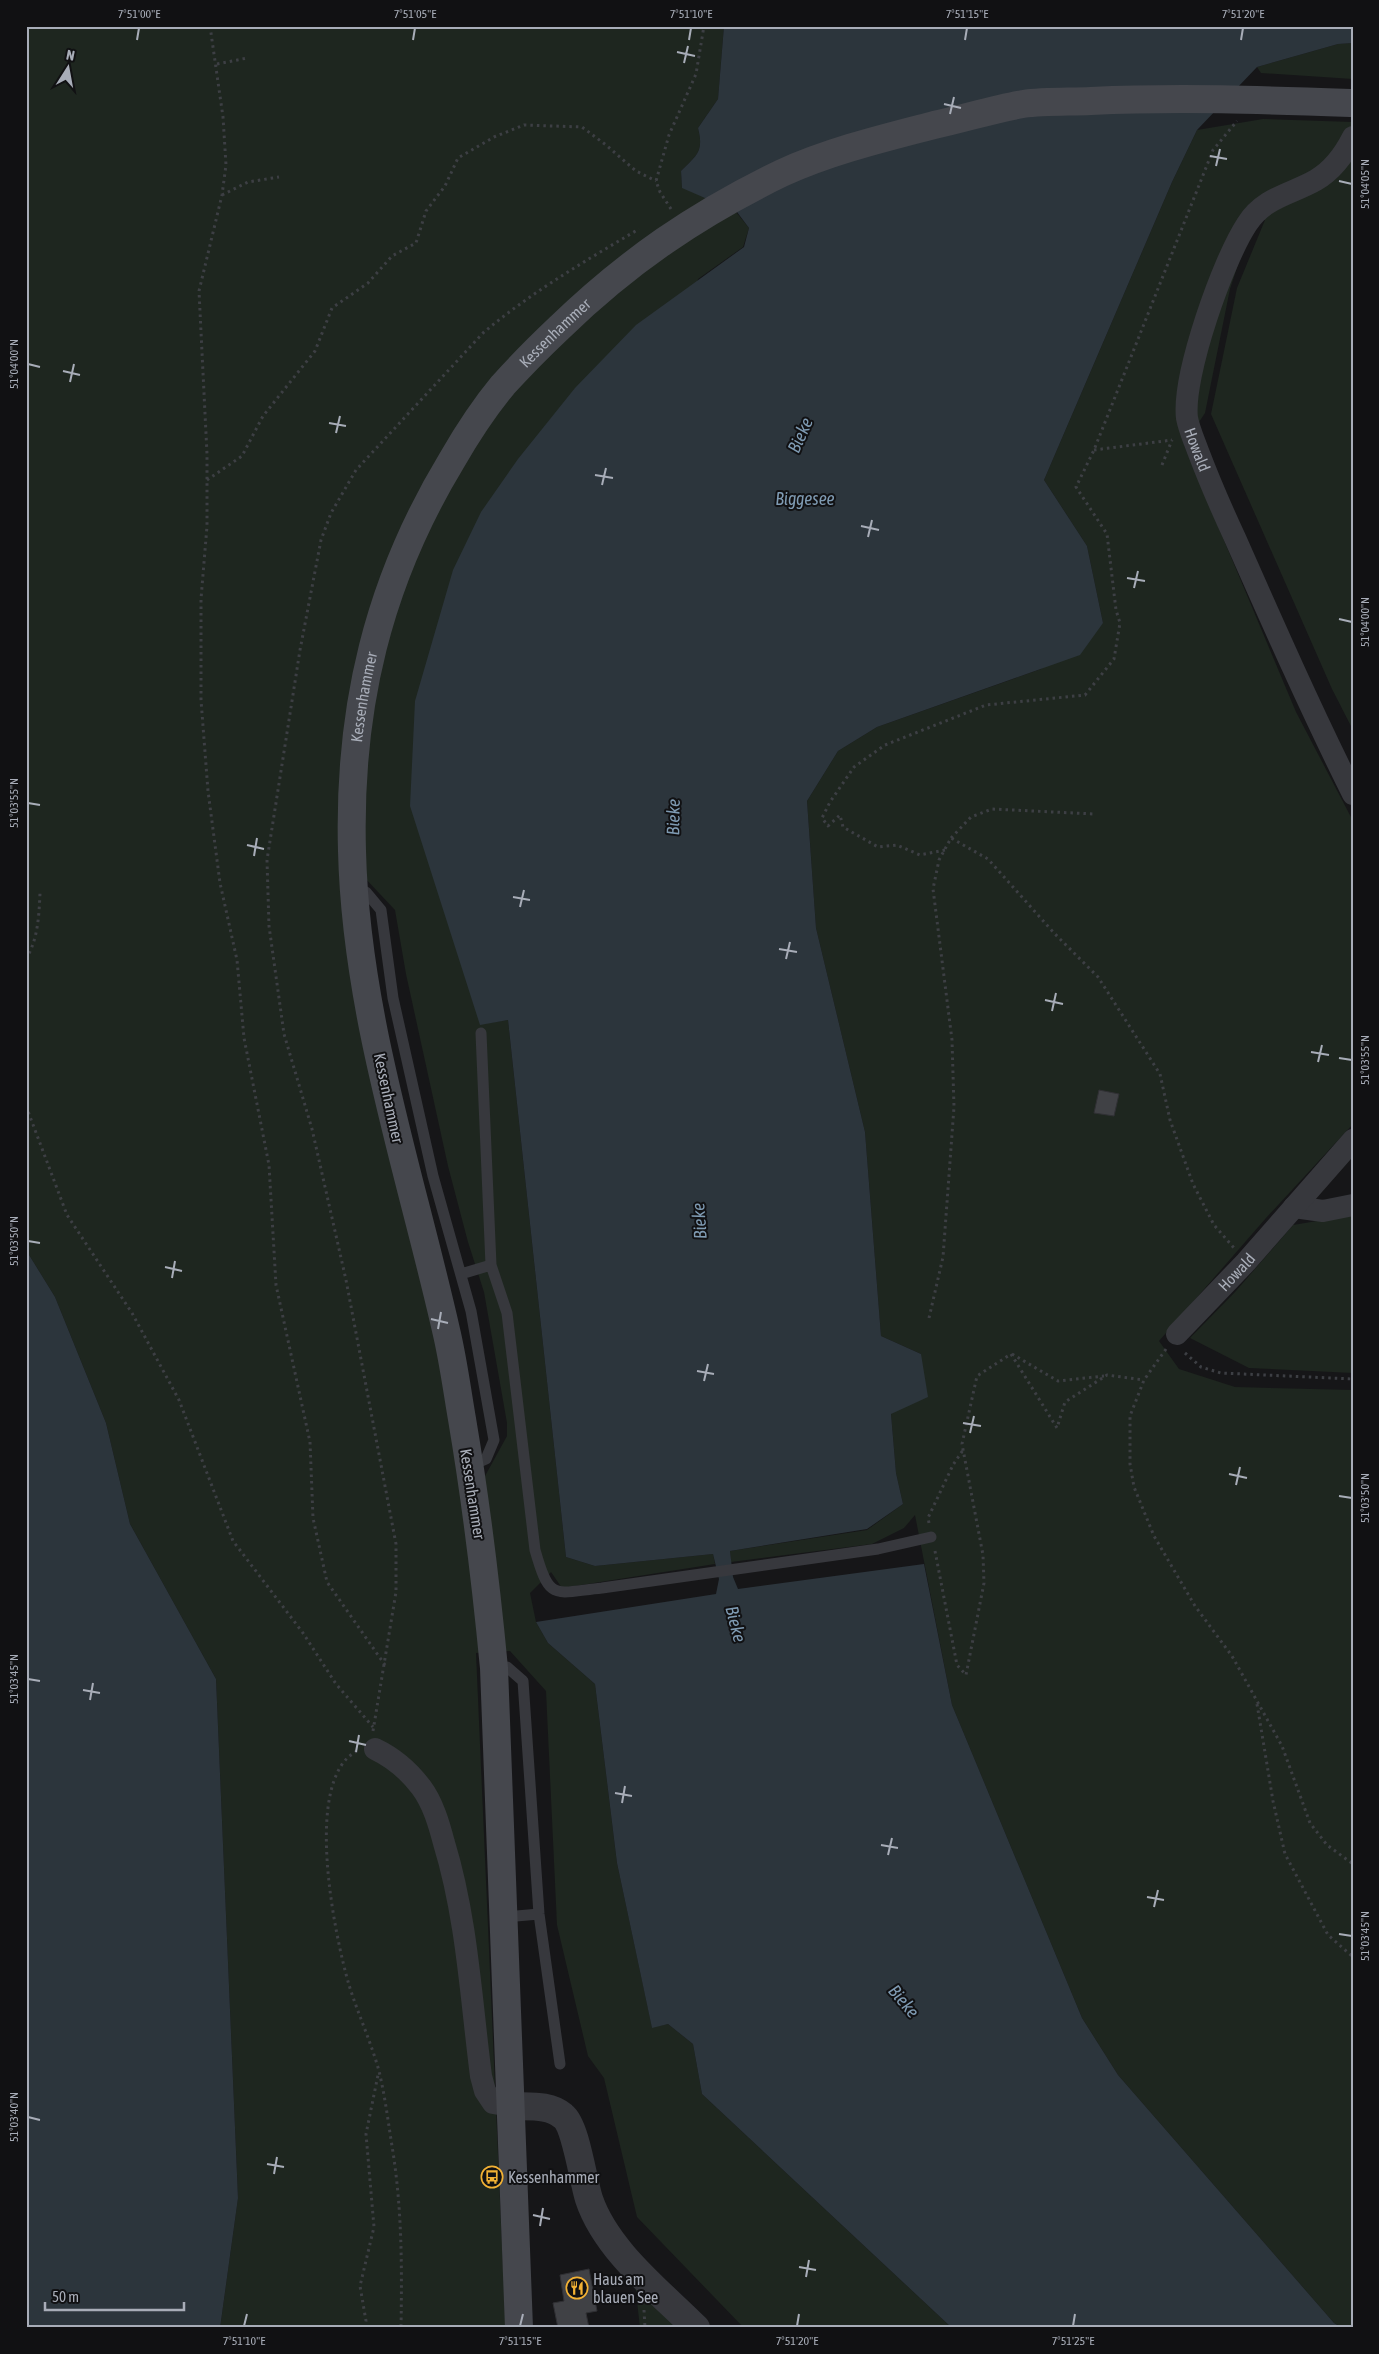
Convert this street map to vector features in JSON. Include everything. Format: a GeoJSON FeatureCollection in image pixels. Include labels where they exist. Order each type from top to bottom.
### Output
{"type":"FeatureCollection","features":[{"type":"Feature","properties":{"kind":"main road","name":"Kessenhammer"},"geometry":{"type":"LineString","coordinates":[[519,2328],[494,1668],[484,1570],[470,1466],[448,1335],[395,1129],[361,968],[352,852],[353,756],[360,703],[373,646],[390,589],[406,545],[435,487],[471,428],[502,386],[601,287],[650,249],[707,213],[787,171],[882,138],[1022,104],[1175,97],[1353,103]]}},
{"type":"Feature","properties":{"kind":"street","name":"Howald"},"geometry":{"type":"LineString","coordinates":[[1353,137],[1347,150],[1332,169],[1316,180],[1289,190],[1262,206],[1247,222],[1216,294],[1200,341],[1187,409],[1190,430],[1220,505],[1309,704],[1353,794]]}},
{"type":"Feature","properties":{"kind":"street","name":"Howald"},"geometry":{"type":"LineString","coordinates":[[1177,1334],[1246,1262],[1353,1140]]}},
{"type":"Feature","properties":{"kind":"street"},"geometry":{"type":"LineString","coordinates":[[1294,1207],[1323,1210],[1353,1205]]}},
{"type":"Feature","properties":{"kind":"street"},"geometry":{"type":"LineString","coordinates":[[374,1738],[422,1788],[437,1818],[453,1872],[462,1920],[480,2076],[485,2091],[492,2103],[552,2108],[565,2117],[571,2131],[589,2200],[613,2244],[696,2328]]}},
{"type":"Feature","properties":{"kind":"lane"},"geometry":{"type":"LineString","coordinates":[[355,889],[366,892],[381,910],[393,998],[433,1176],[471,1312],[494,1440],[486,1459],[470,1466]]}},
{"type":"Feature","properties":{"kind":"lane"},"geometry":{"type":"LineString","coordinates":[[481,1033],[491,1265],[507,1313],[536,1550],[544,1580],[559,1592],[878,1549],[931,1536]]}},
{"type":"Feature","properties":{"kind":"lane"},"geometry":{"type":"LineString","coordinates":[[461,1274],[491,1265]]}},
{"type":"Feature","properties":{"kind":"lane"},"geometry":{"type":"LineString","coordinates":[[494,1668],[507,1667],[522,1681],[539,1914],[560,2064]]}},
{"type":"Feature","properties":{"kind":"lane"},"geometry":{"type":"LineString","coordinates":[[504,1917],[539,1914]]}},
{"type":"Feature","properties":{"kind":"path"},"geometry":{"type":"LineString","coordinates":[[210,26],[217,64],[226,165],[222,195],[199,291],[207,480],[207,526],[201,599],[201,700],[208,791],[220,883],[237,960],[244,1038],[269,1165],[276,1284],[310,1442],[313,1518],[327,1582],[385,1666]]}},
{"type":"Feature","properties":{"kind":"path"},"geometry":{"type":"LineString","coordinates":[[671,210],[660,192],[656,181],[669,135],[696,74],[704,26]]}},
{"type":"Feature","properties":{"kind":"path"},"geometry":{"type":"LineString","coordinates":[[217,64],[247,58]]}},
{"type":"Feature","properties":{"kind":"path"},"geometry":{"type":"LineString","coordinates":[[945,850],[920,855],[896,845],[878,847],[842,827],[840,815],[828,826],[822,818],[830,802],[854,767],[885,745],[986,705],[1085,695],[1114,659],[1120,623],[1116,610],[1107,534],[1076,486],[1094,450],[1213,150],[1239,120]]}},
{"type":"Feature","properties":{"kind":"path"},"geometry":{"type":"LineString","coordinates":[[207,480],[242,456],[263,416],[315,351],[332,308],[368,283],[392,256],[416,243],[426,212],[445,186],[458,158],[494,137],[524,125],[582,127],[606,144],[636,171],[656,181]]}},
{"type":"Feature","properties":{"kind":"path"},"geometry":{"type":"LineString","coordinates":[[222,195],[248,182],[280,177]]}},
{"type":"Feature","properties":{"kind":"path"},"geometry":{"type":"LineString","coordinates":[[1094,450],[1172,440]]}},
{"type":"Feature","properties":{"kind":"path"},"geometry":{"type":"LineString","coordinates":[[929,1318],[943,1257],[954,1107],[952,1040],[933,889],[939,860],[951,838],[971,817],[992,809],[1094,814]]}},
{"type":"Feature","properties":{"kind":"path"},"geometry":{"type":"LineString","coordinates":[[951,838],[988,859],[1098,977],[1160,1074],[1170,1120],[1193,1184],[1214,1225],[1246,1262]]}},
{"type":"Feature","properties":{"kind":"path"},"geometry":{"type":"LineString","coordinates":[[26,959],[32,950],[38,924],[40,893]]}},
{"type":"Feature","properties":{"kind":"path"},"geometry":{"type":"LineString","coordinates":[[26,1106],[67,1215],[132,1313],[179,1400],[233,1541],[303,1634],[374,1738],[345,1758],[341,1765],[330,1790],[326,1828],[334,1920],[349,1984],[379,2072],[400,2200],[403,2253],[401,2328]]}},
{"type":"Feature","properties":{"kind":"path"},"geometry":{"type":"LineString","coordinates":[[1177,1334],[1186,1355],[1201,1366],[1221,1373],[1263,1377],[1353,1379]]}},
{"type":"Feature","properties":{"kind":"path"},"geometry":{"type":"LineString","coordinates":[[1177,1334],[1144,1380],[1130,1416],[1130,1464],[1134,1487],[1154,1536],[1195,1606],[1232,1656],[1282,1746],[1310,1824],[1327,1845],[1353,1864]]}},
{"type":"Feature","properties":{"kind":"path"},"geometry":{"type":"LineString","coordinates":[[1011,1354],[1058,1381],[1107,1375],[1144,1380]]}},
{"type":"Feature","properties":{"kind":"path"},"geometry":{"type":"LineString","coordinates":[[1011,1354],[1057,1428],[1065,1402],[1107,1375]]}},
{"type":"Feature","properties":{"kind":"path"},"geometry":{"type":"LineString","coordinates":[[963,1450],[953,1465],[928,1518],[940,1566],[957,1665],[961,1672],[966,1674],[984,1583],[983,1555],[962,1444],[977,1376],[1011,1354]]}},
{"type":"Feature","properties":{"kind":"path"},"geometry":{"type":"LineString","coordinates":[[1256,1700],[1273,1801],[1285,1854],[1328,1935],[1353,1957]]}},
{"type":"Feature","properties":{"kind":"path"},"geometry":{"type":"LineString","coordinates":[[365,2328],[366,2322],[360,2286],[374,2227],[366,2134],[379,2072]]}},
{"type":"Feature","properties":{"kind":"shaded area"},"geometry":{"type":"Polygon","coordinates":[[[26,26],[724,26],[718,99],[698,128],[700,143],[698,152],[681,171],[682,187],[736,212],[749,228],[743,247],[698,279],[480,1024],[508,1020],[566,1557],[595,1566],[713,1554],[715,1564],[562,1588],[551,1572],[530,1593],[536,1622],[548,1643],[595,1684],[617,1863],[652,2027],[668,2024],[693,2044],[702,2094],[952,2328],[744,2328],[637,2217],[604,2078],[588,2056],[557,1925],[546,1691],[510,1651],[476,1653],[503,2269],[509,2328],[220,2328],[238,2198],[216,1679],[130,1524],[106,1423],[55,1297],[26,1250],[26,26]],[[363,876],[378,1004],[485,1476],[507,1436],[507,1423],[484,1292],[468,1242],[448,1166],[406,974],[395,910],[363,876]]]}},
{"type":"Feature","properties":{"kind":"shaded area"},"geometry":{"type":"Polygon","coordinates":[[[1353,43],[1353,79],[1261,73],[1257,67],[1338,44],[1353,43]]]}},
{"type":"Feature","properties":{"kind":"shaded area"},"geometry":{"type":"Polygon","coordinates":[[[1263,119],[1353,122],[1353,730],[1332,689],[1211,414],[1237,288],[1265,220],[1255,213],[1230,289],[1205,413],[1184,445],[1296,712],[1353,821],[1353,1124],[1266,1218],[1159,1341],[1179,1369],[1235,1387],[1353,1390],[1353,2328],[1342,2328],[1334,2323],[1118,2075],[1082,2018],[952,1705],[915,1515],[904,1528],[872,1544],[731,1562],[730,1551],[867,1530],[903,1504],[896,1473],[891,1414],[921,1354],[881,1336],[865,1132],[816,928],[807,801],[838,751],[877,727],[1041,669],[1103,623],[1087,546],[1044,480],[1172,182],[1197,130],[1263,119]]]}},
{"type":"Feature","properties":{"kind":"shaded area"},"geometry":{"type":"Polygon","coordinates":[[[1353,1215],[1353,1373],[1249,1368],[1190,1338],[1236,1291],[1293,1225],[1353,1215]]]}},
{"type":"Feature","properties":{"kind":"shaded area"},"geometry":{"type":"Polygon","coordinates":[[[635,2283],[681,2328],[640,2328],[635,2283]]]}},
{"type":"Feature","properties":{"kind":"water","name":"Biggesee"},"geometry":{"type":"Polygon","coordinates":[[[724,26],[1353,26],[1353,43],[1338,44],[1257,67],[1197,130],[1172,182],[1044,480],[1087,546],[1103,623],[1080,655],[877,727],[838,751],[807,801],[816,928],[865,1132],[881,1336],[921,1354],[928,1397],[891,1414],[896,1473],[903,1504],[867,1529],[730,1551],[733,1577],[738,1589],[924,1564],[952,1705],[1082,2018],[1118,2075],[1334,2323],[1342,2328],[952,2328],[702,2094],[693,2044],[668,2024],[652,2028],[617,1863],[595,1684],[548,1643],[536,1622],[716,1594],[719,1579],[713,1554],[595,1566],[566,1557],[508,1020],[480,1025],[410,806],[415,701],[453,570],[481,512],[518,459],[575,388],[636,325],[744,247],[749,228],[737,212],[682,188],[681,171],[698,152],[700,136],[698,128],[718,99],[724,26]]]}},
{"type":"Feature","properties":{"kind":"water"},"geometry":{"type":"Polygon","coordinates":[[[26,1250],[55,1297],[106,1423],[130,1524],[216,1679],[238,2198],[220,2328],[26,2328],[26,1250]]]}},
{"type":"Feature","properties":{"kind":"building"},"geometry":{"type":"Polygon","coordinates":[[[1099,1090],[1119,1094],[1114,1116],[1094,1113],[1099,1090]]]}},
{"type":"Feature","properties":{"kind":"building","name":"Haus am blauen See"},"geometry":{"type":"Polygon","coordinates":[[[589,2269],[597,2311],[586,2313],[589,2328],[558,2328],[553,2303],[564,2301],[560,2275],[589,2269]]]}},
{"type":"Feature","properties":{"kind":"place","name":"Kessenhammer"},"geometry":{"type":"Point","coordinates":[492,2177]}},
{"type":"Feature","properties":{"kind":"place","name":"Haus am blauen See"},"geometry":{"type":"Point","coordinates":[577,2288]}},
{"type":"Feature","properties":{"kind":"water label","name":"Bieke"},"geometry":{"type":"Point","coordinates":[800,435]}},
{"type":"Feature","properties":{"kind":"water label","name":"Bieke"},"geometry":{"type":"Point","coordinates":[673,817]}},
{"type":"Feature","properties":{"kind":"water label","name":"Bieke"},"geometry":{"type":"Point","coordinates":[699,1221]}},
{"type":"Feature","properties":{"kind":"water label","name":"Bieke"},"geometry":{"type":"Point","coordinates":[736,1624]}},
{"type":"Feature","properties":{"kind":"water label","name":"Bieke"},"geometry":{"type":"Point","coordinates":[904,2001]}}]}
